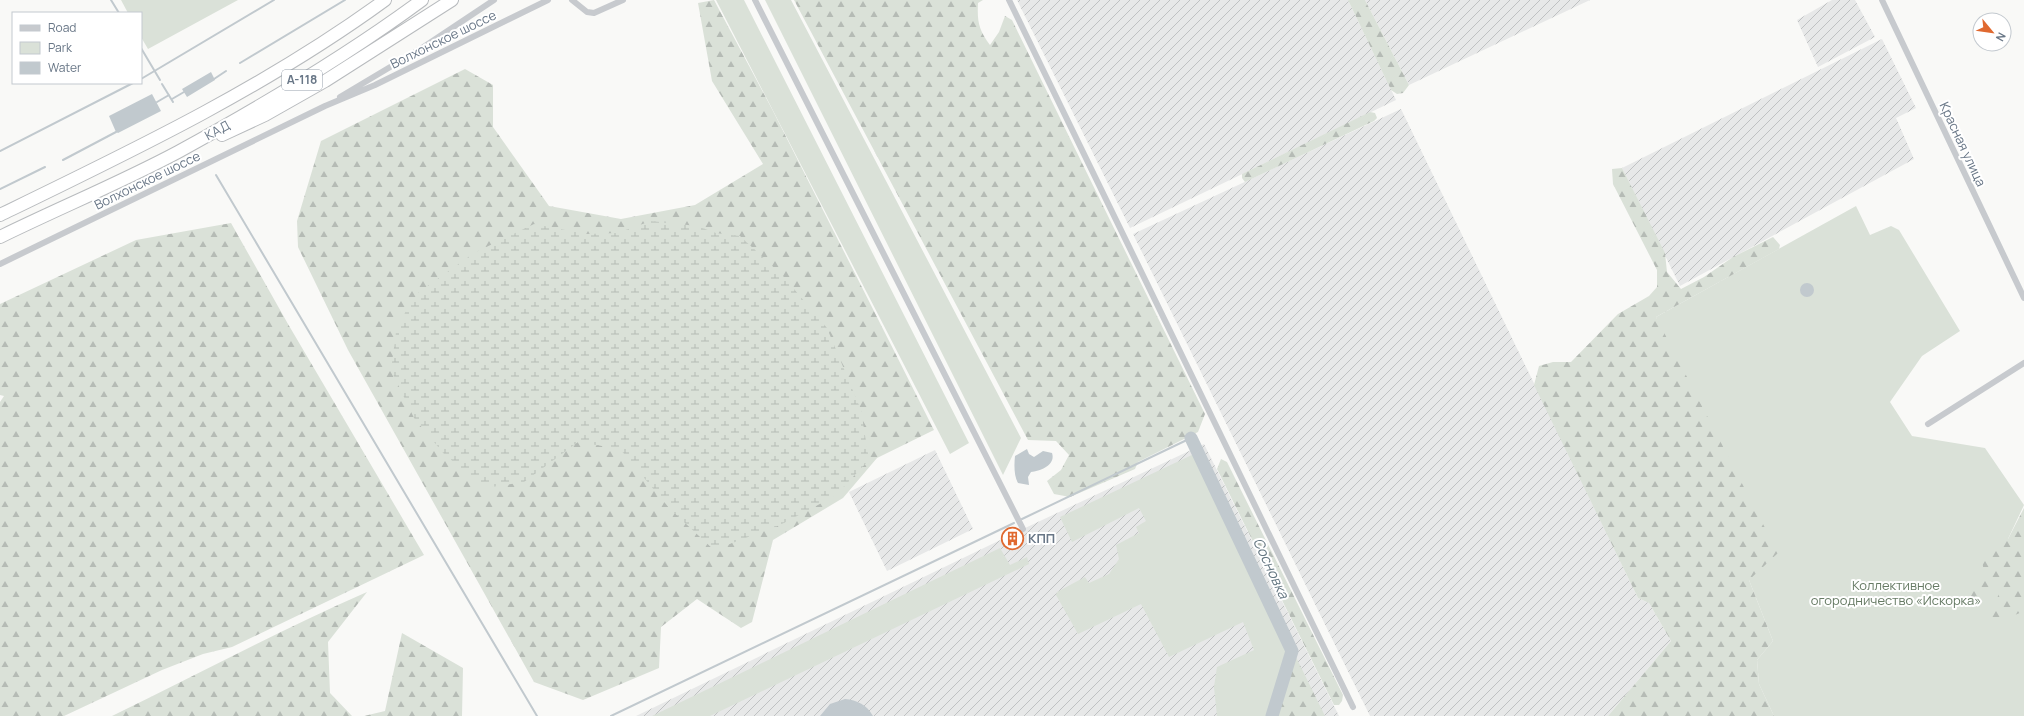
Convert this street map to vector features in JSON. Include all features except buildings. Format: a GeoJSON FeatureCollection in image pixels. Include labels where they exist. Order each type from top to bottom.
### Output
{"type":"FeatureCollection","features":[{"type":"Feature","properties":{"kind":"highway","name":"КАД"},"geometry":{"type":"LineString","coordinates":[[0,214],[166,133],[312,49],[384,0]]}},
{"type":"Feature","properties":{"kind":"highway","name":"КАД"},"geometry":{"type":"LineString","coordinates":[[0,237],[176,152],[343,55],[422,0]]}},
{"type":"Feature","properties":{"kind":"highway"},"geometry":{"type":"LineString","coordinates":[[176,152],[231,131],[265,114],[332,77],[452,0]]}},
{"type":"Feature","properties":{"kind":"street","name":"Волхонское шоссе"},"geometry":{"type":"LineString","coordinates":[[325,106],[422,48],[494,0]]}},
{"type":"Feature","properties":{"kind":"street","name":"Волхонское шоссе"},"geometry":{"type":"LineString","coordinates":[[0,264],[325,106],[375,85],[548,0]]}},
{"type":"Feature","properties":{"kind":"street"},"geometry":{"type":"LineString","coordinates":[[572,0],[587,12],[594,13],[623,0]]}},
{"type":"Feature","properties":{"kind":"street"},"geometry":{"type":"LineString","coordinates":[[580,0],[581,7]]}},
{"type":"Feature","properties":{"kind":"street"},"geometry":{"type":"LineString","coordinates":[[755,0],[1022,529]]}},
{"type":"Feature","properties":{"kind":"street"},"geometry":{"type":"LineString","coordinates":[[1009,0],[1353,707]]}},
{"type":"Feature","properties":{"kind":"street","name":"Красная улица"},"geometry":{"type":"LineString","coordinates":[[1882,0],[2024,298]]}},
{"type":"Feature","properties":{"kind":"street"},"geometry":{"type":"LineString","coordinates":[[1928,424],[2024,363]]}},
{"type":"Feature","properties":{"kind":"shaded area"},"geometry":{"type":"Polygon","coordinates":[[[1017,0],[1348,0],[1396,100],[1130,228],[1017,0]]]}},
{"type":"Feature","properties":{"kind":"shaded area"},"geometry":{"type":"Polygon","coordinates":[[[1365,0],[1590,0],[1409,85],[1365,0]]]}},
{"type":"Feature","properties":{"kind":"shaded area"},"geometry":{"type":"Polygon","coordinates":[[[1832,0],[1855,0],[1875,37],[1818,67],[1797,20],[1832,0]]]}},
{"type":"Feature","properties":{"kind":"shaded area"},"geometry":{"type":"Polygon","coordinates":[[[1882,39],[1916,108],[1896,118],[1914,159],[1680,286],[1622,168],[1882,39]]]}},
{"type":"Feature","properties":{"kind":"shaded area"},"geometry":{"type":"Polygon","coordinates":[[[1401,109],[1638,598],[1649,603],[1671,641],[1608,716],[1370,716],[1133,234],[1401,109]]]}},
{"type":"Feature","properties":{"kind":"shaded area"},"geometry":{"type":"Polygon","coordinates":[[[1204,444],[1339,716],[636,716],[1023,529],[1204,444]]]}},
{"type":"Feature","properties":{"kind":"shaded area"},"geometry":{"type":"Polygon","coordinates":[[[935,450],[973,529],[887,571],[849,492],[935,450]]]}},
{"type":"Feature","properties":{"kind":"green space"},"geometry":{"type":"Polygon","coordinates":[[[121,0],[238,0],[148,49],[142,39],[142,12],[127,12],[121,0]]]}},
{"type":"Feature","properties":{"kind":"green space"},"geometry":{"type":"Polygon","coordinates":[[[714,0],[772,109],[934,430],[877,458],[843,498],[773,540],[752,622],[741,628],[697,599],[661,627],[659,668],[583,700],[534,682],[348,350],[298,247],[297,221],[321,141],[465,69],[493,85],[493,127],[549,206],[621,219],[695,205],[763,164],[712,81],[698,3],[714,0]]]}},
{"type":"Feature","properties":{"kind":"green space"},"geometry":{"type":"Polygon","coordinates":[[[716,0],[744,0],[969,443],[950,454],[716,0]]]}},
{"type":"Feature","properties":{"kind":"green space"},"geometry":{"type":"Polygon","coordinates":[[[765,0],[791,0],[1021,438],[1003,475],[765,0]]]}},
{"type":"Feature","properties":{"kind":"green space"},"geometry":{"type":"Polygon","coordinates":[[[794,0],[983,0],[978,3],[978,21],[983,35],[990,45],[999,32],[1005,16],[1012,20],[1205,414],[1198,432],[1138,462],[1135,469],[1070,497],[1054,494],[1047,481],[1061,470],[1069,455],[1056,441],[1028,440],[794,0]]]}},
{"type":"Feature","properties":{"kind":"green space"},"geometry":{"type":"Polygon","coordinates":[[[1348,0],[1365,0],[1409,85],[1403,93],[1397,94],[1391,90],[1348,0]]]}},
{"type":"Feature","properties":{"kind":"green space"},"geometry":{"type":"Polygon","coordinates":[[[1370,112],[1375,113],[1377,118],[1374,121],[1245,182],[1242,178],[1242,174],[1370,112]]]}},
{"type":"Feature","properties":{"kind":"green space"},"geometry":{"type":"Polygon","coordinates":[[[1622,168],[1665,253],[1667,272],[1681,289],[1704,277],[1733,257],[1773,237],[1780,245],[1779,249],[1656,317],[1778,553],[1749,580],[1773,641],[1757,660],[1759,684],[1774,716],[1608,716],[1671,641],[1649,603],[1638,598],[1534,385],[1539,366],[1553,362],[1571,362],[1618,314],[1649,296],[1657,287],[1657,270],[1613,184],[1612,169],[1622,168]]]}},
{"type":"Feature","properties":{"kind":"green space","name":"Коллективное огородничество «Искорка»"},"geometry":{"type":"Polygon","coordinates":[[[1856,206],[1870,235],[1891,226],[1899,230],[1960,331],[1922,356],[1890,402],[1912,436],[1985,448],[2024,505],[2008,539],[2024,563],[2024,716],[1774,716],[1759,684],[1757,660],[1773,641],[1749,580],[1656,317],[1856,206]]]}},
{"type":"Feature","properties":{"kind":"green space"},"geometry":{"type":"Polygon","coordinates":[[[651,221],[697,226],[716,233],[740,236],[783,276],[827,328],[861,410],[869,460],[835,496],[780,525],[714,550],[670,509],[620,449],[578,442],[524,482],[485,488],[444,454],[414,418],[391,370],[397,325],[419,292],[474,253],[534,224],[586,234],[617,233],[651,221]]]}},
{"type":"Feature","properties":{"kind":"green space"},"geometry":{"type":"Polygon","coordinates":[[[231,223],[288,324],[424,555],[232,647],[203,654],[162,670],[64,716],[0,716],[0,402],[4,396],[0,395],[0,304],[136,240],[231,223]]]}},
{"type":"Feature","properties":{"kind":"green space"},"geometry":{"type":"Polygon","coordinates":[[[1194,454],[1287,647],[1267,716],[1217,716],[1214,687],[1217,667],[1254,650],[1243,622],[1169,657],[1141,604],[1078,634],[1056,595],[1057,592],[1085,577],[1089,583],[1109,574],[1119,559],[1116,545],[1139,533],[1136,527],[1146,521],[1139,508],[1072,542],[1060,517],[1194,454]]]}},
{"type":"Feature","properties":{"kind":"green space"},"geometry":{"type":"Polygon","coordinates":[[[1221,459],[1227,462],[1343,695],[1342,701],[1339,705],[1334,705],[1217,469],[1221,459]]]}},
{"type":"Feature","properties":{"kind":"green space"},"geometry":{"type":"Polygon","coordinates":[[[2024,508],[2024,614],[2022,612],[1991,625],[1986,618],[1987,611],[1997,600],[2000,587],[1996,586],[1988,596],[1980,595],[1964,599],[1965,588],[1979,583],[1985,577],[1982,561],[1985,555],[2008,539],[2024,508]]]}},
{"type":"Feature","properties":{"kind":"green space"},"geometry":{"type":"Polygon","coordinates":[[[1000,548],[1010,565],[1027,557],[1029,564],[710,716],[652,716],[1000,548]]]}},
{"type":"Feature","properties":{"kind":"green space"},"geometry":{"type":"Polygon","coordinates":[[[367,592],[328,642],[330,693],[352,716],[112,716],[270,637],[367,592]]]}},
{"type":"Feature","properties":{"kind":"green space"},"geometry":{"type":"Polygon","coordinates":[[[402,633],[463,668],[462,716],[364,716],[385,711],[402,633]]]}},
{"type":"Feature","properties":{"kind":"green space"},"geometry":{"type":"Polygon","coordinates":[[[1295,655],[1325,716],[1276,716],[1295,655]]]}},
{"type":"Feature","properties":{"kind":"water"},"geometry":{"type":"Polygon","coordinates":[[[211,72],[215,80],[187,97],[182,89],[211,72]]]}},
{"type":"Feature","properties":{"kind":"water"},"geometry":{"type":"Polygon","coordinates":[[[152,94],[161,111],[118,133],[116,132],[109,116],[152,94]]]}},
{"type":"Feature","properties":{"kind":"water"},"geometry":{"type":"Polygon","coordinates":[[[1804,283],[1810,283],[1814,287],[1814,293],[1810,297],[1804,297],[1800,293],[1800,287],[1804,283]]]}},
{"type":"Feature","properties":{"kind":"water"},"geometry":{"type":"Polygon","coordinates":[[[1027,449],[1029,454],[1034,457],[1043,451],[1052,453],[1053,457],[1052,461],[1047,467],[1031,472],[1028,477],[1029,485],[1018,483],[1014,463],[1015,456],[1027,449]]]}},
{"type":"Feature","properties":{"kind":"water"},"geometry":{"type":"Polygon","coordinates":[[[845,699],[861,704],[871,712],[873,716],[820,716],[830,704],[845,699]]]}},
{"type":"Feature","properties":{"kind":"waterway"},"geometry":{"type":"LineString","coordinates":[[111,0],[118,12]]}},
{"type":"Feature","properties":{"kind":"waterway"},"geometry":{"type":"LineString","coordinates":[[142,78],[274,0]]}},
{"type":"Feature","properties":{"kind":"waterway"},"geometry":{"type":"LineString","coordinates":[[240,63],[345,0]]}},
{"type":"Feature","properties":{"kind":"waterway"},"geometry":{"type":"LineString","coordinates":[[142,50],[160,80]]}},
{"type":"Feature","properties":{"kind":"waterway"},"geometry":{"type":"LineString","coordinates":[[214,79],[226,71]]}},
{"type":"Feature","properties":{"kind":"waterway"},"geometry":{"type":"LineString","coordinates":[[0,151],[131,84]]}},
{"type":"Feature","properties":{"kind":"waterway"},"geometry":{"type":"LineString","coordinates":[[162,84],[173,102]]}},
{"type":"Feature","properties":{"kind":"waterway"},"geometry":{"type":"LineString","coordinates":[[172,99],[184,92]]}},
{"type":"Feature","properties":{"kind":"waterway"},"geometry":{"type":"LineString","coordinates":[[157,102],[169,95]]}},
{"type":"Feature","properties":{"kind":"waterway"},"geometry":{"type":"LineString","coordinates":[[63,160],[116,132]]}},
{"type":"Feature","properties":{"kind":"waterway"},"geometry":{"type":"LineString","coordinates":[[0,189],[45,167]]}},
{"type":"Feature","properties":{"kind":"waterway"},"geometry":{"type":"LineString","coordinates":[[216,175],[537,716]]}},
{"type":"Feature","properties":{"kind":"waterway"},"geometry":{"type":"LineString","coordinates":[[1022,519],[1191,438]]}},
{"type":"Feature","properties":{"kind":"waterway","name":"Сосновка"},"geometry":{"type":"LineString","coordinates":[[1191,438],[1292,651],[1272,716]]}},
{"type":"Feature","properties":{"kind":"waterway"},"geometry":{"type":"LineString","coordinates":[[611,716],[1014,523]]}},
{"type":"Feature","properties":{"kind":"place","name":"КПП"},"geometry":{"type":"Point","coordinates":[1013,538]}}]}
